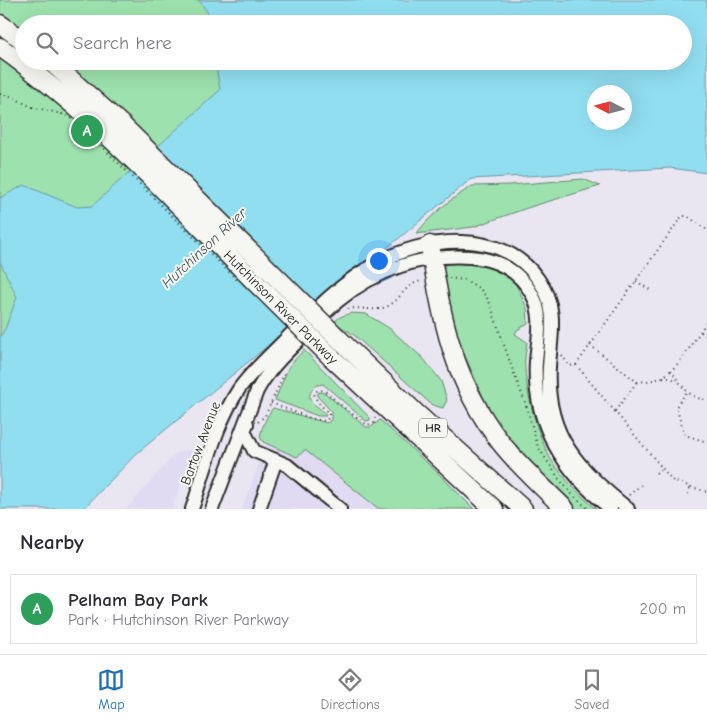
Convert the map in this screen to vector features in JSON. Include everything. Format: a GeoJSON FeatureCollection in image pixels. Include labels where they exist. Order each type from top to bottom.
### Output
{"type":"FeatureCollection","features":[{"type":"Feature","properties":{"kind":"highway"},"geometry":{"type":"LineString","coordinates":[[0,24],[15,35]]}},
{"type":"Feature","properties":{"kind":"highway","name":"Hutchinson River Parkway"},"geometry":{"type":"LineString","coordinates":[[0,48],[15,59]]}},
{"type":"Feature","properties":{"kind":"highway"},"geometry":{"type":"LineString","coordinates":[[0,61],[15,67]]}},
{"type":"Feature","properties":{"kind":"highway"},"geometry":{"type":"LineString","coordinates":[[22,70],[43,79]]}},
{"type":"Feature","properties":{"kind":"highway","name":"Hutchinson River Parkway"},"geometry":{"type":"LineString","coordinates":[[31,70],[43,79],[67,108],[494,509]]}},
{"type":"Feature","properties":{"kind":"highway","name":"Hutchinson River Parkway"},"geometry":{"type":"LineString","coordinates":[[61,70],[121,124],[417,414],[523,509]]}},
{"type":"Feature","properties":{"kind":"highway"},"geometry":{"type":"LineString","coordinates":[[431,252],[444,325],[451,350],[477,406],[502,444],[565,509]]}},
{"type":"Feature","properties":{"kind":"street"},"geometry":{"type":"LineString","coordinates":[[214,509],[253,399],[270,370],[304,328],[352,291],[398,267],[419,260],[431,252],[461,242],[487,245],[510,254],[524,263],[539,280],[550,305],[553,332],[549,379],[556,421],[564,440],[581,467],[620,507]]}},
{"type":"Feature","properties":{"kind":"street"},"geometry":{"type":"LineString","coordinates":[[431,252],[489,260],[508,268],[525,283],[536,303],[540,319],[536,381],[538,399],[546,427],[554,445],[570,469],[588,490],[620,507]]}},
{"type":"Feature","properties":{"kind":"street","name":"Bartow Avenue"},"geometry":{"type":"LineString","coordinates":[[192,509],[221,425],[234,396],[252,372],[304,328]]}},
{"type":"Feature","properties":{"kind":"street"},"geometry":{"type":"LineString","coordinates":[[270,370],[244,431],[254,451],[286,465],[340,509]]}},
{"type":"Feature","properties":{"kind":"street"},"geometry":{"type":"LineString","coordinates":[[214,509],[235,458],[254,451]]}},
{"type":"Feature","properties":{"kind":"street"},"geometry":{"type":"LineString","coordinates":[[259,509],[276,460]]}},
{"type":"Feature","properties":{"kind":"path"},"geometry":{"type":"LineString","coordinates":[[0,94],[10,96],[32,107],[67,108],[71,118],[242,285]]}},
{"type":"Feature","properties":{"kind":"path"},"geometry":{"type":"LineString","coordinates":[[576,366],[682,216],[687,216],[707,230]]}},
{"type":"Feature","properties":{"kind":"path"},"geometry":{"type":"LineString","coordinates":[[346,309],[372,310],[382,308],[397,300],[411,284],[436,279],[452,278],[464,280],[481,290],[490,301],[526,405],[538,447],[564,485],[588,509]]}},
{"type":"Feature","properties":{"kind":"path"},"geometry":{"type":"LineString","coordinates":[[636,280],[650,290]]}},
{"type":"Feature","properties":{"kind":"path"},"geometry":{"type":"LineString","coordinates":[[608,321],[612,323]]}},
{"type":"Feature","properties":{"kind":"path"},"geometry":{"type":"LineString","coordinates":[[590,345],[637,382],[651,381],[662,377],[671,370],[707,321]]}},
{"type":"Feature","properties":{"kind":"path"},"geometry":{"type":"LineString","coordinates":[[700,331],[707,336]]}},
{"type":"Feature","properties":{"kind":"path"},"geometry":{"type":"LineString","coordinates":[[550,353],[561,354],[569,366],[576,366]]}},
{"type":"Feature","properties":{"kind":"path"},"geometry":{"type":"LineString","coordinates":[[576,366],[673,481],[707,492]]}},
{"type":"Feature","properties":{"kind":"path"},"geometry":{"type":"LineString","coordinates":[[261,420],[265,416],[288,367]]}},
{"type":"Feature","properties":{"kind":"path"},"geometry":{"type":"LineString","coordinates":[[671,370],[686,392],[698,399],[707,400]]}},
{"type":"Feature","properties":{"kind":"path"},"geometry":{"type":"LineString","coordinates":[[662,377],[678,380]]}},
{"type":"Feature","properties":{"kind":"path"},"geometry":{"type":"LineString","coordinates":[[615,411],[637,382]]}},
{"type":"Feature","properties":{"kind":"path"},"geometry":{"type":"LineString","coordinates":[[270,403],[325,421],[329,418],[329,414],[317,401],[314,394],[317,391],[324,390],[367,425],[374,423],[375,417]]}},
{"type":"Feature","properties":{"kind":"path"},"geometry":{"type":"LineString","coordinates":[[686,392],[676,407],[685,435],[707,442]]}},
{"type":"Feature","properties":{"kind":"path"},"geometry":{"type":"LineString","coordinates":[[656,473],[663,468]]}},
{"type":"Feature","properties":{"kind":"path"},"geometry":{"type":"LineString","coordinates":[[620,507],[641,485]]}},
{"type":"Feature","properties":{"kind":"path"},"geometry":{"type":"LineString","coordinates":[[688,494],[690,487]]}},
{"type":"Feature","properties":{"kind":"shaded area"},"geometry":{"type":"Polygon","coordinates":[[[275,420],[380,509],[242,509],[275,420]]]}},
{"type":"Feature","properties":{"kind":"shaded area"},"geometry":{"type":"Polygon","coordinates":[[[195,448],[172,509],[126,509],[176,453],[195,448]]]}},
{"type":"Feature","properties":{"kind":"green space"},"geometry":{"type":"Polygon","coordinates":[[[0,0],[346,0],[331,15],[15,15],[15,70],[279,70],[0,368],[0,0]]]}},
{"type":"Feature","properties":{"kind":"green space"},"geometry":{"type":"Polygon","coordinates":[[[583,179],[600,186],[530,207],[473,227],[416,234],[448,202],[472,186],[583,179]]]}},
{"type":"Feature","properties":{"kind":"green space"},"geometry":{"type":"Polygon","coordinates":[[[455,262],[491,268],[515,282],[527,308],[528,324],[517,330],[515,334],[527,342],[526,380],[531,405],[543,444],[554,464],[574,488],[596,509],[574,509],[514,446],[491,414],[454,332],[442,271],[446,264],[455,262]]]}},
{"type":"Feature","properties":{"kind":"green space"},"geometry":{"type":"Polygon","coordinates":[[[351,313],[366,314],[389,328],[423,358],[441,381],[447,400],[443,408],[432,405],[354,335],[335,321],[351,313]]]}},
{"type":"Feature","properties":{"kind":"green space"},"geometry":{"type":"Polygon","coordinates":[[[304,350],[370,420],[366,421],[323,384],[314,387],[310,398],[326,416],[318,416],[275,400],[289,366],[304,350]]]}},
{"type":"Feature","properties":{"kind":"green space"},"geometry":{"type":"Polygon","coordinates":[[[319,392],[325,393],[366,427],[371,427],[380,420],[474,509],[379,509],[305,450],[297,457],[263,442],[260,437],[262,429],[273,408],[327,423],[331,420],[331,411],[318,397],[319,392]]]}},
{"type":"Feature","properties":{"kind":"water","name":"Hutchinson River"},"geometry":{"type":"Polygon","coordinates":[[[199,0],[707,0],[707,173],[670,168],[471,179],[136,454],[83,509],[0,509],[0,337],[17,297],[0,262],[0,198],[24,185],[77,207],[92,206],[220,90],[217,70],[692,70],[692,15],[209,15],[199,0]]]}},
{"type":"Feature","properties":{"kind":"place","name":"Pelham Bay Park"},"geometry":{"type":"Point","coordinates":[87,131]}}]}
